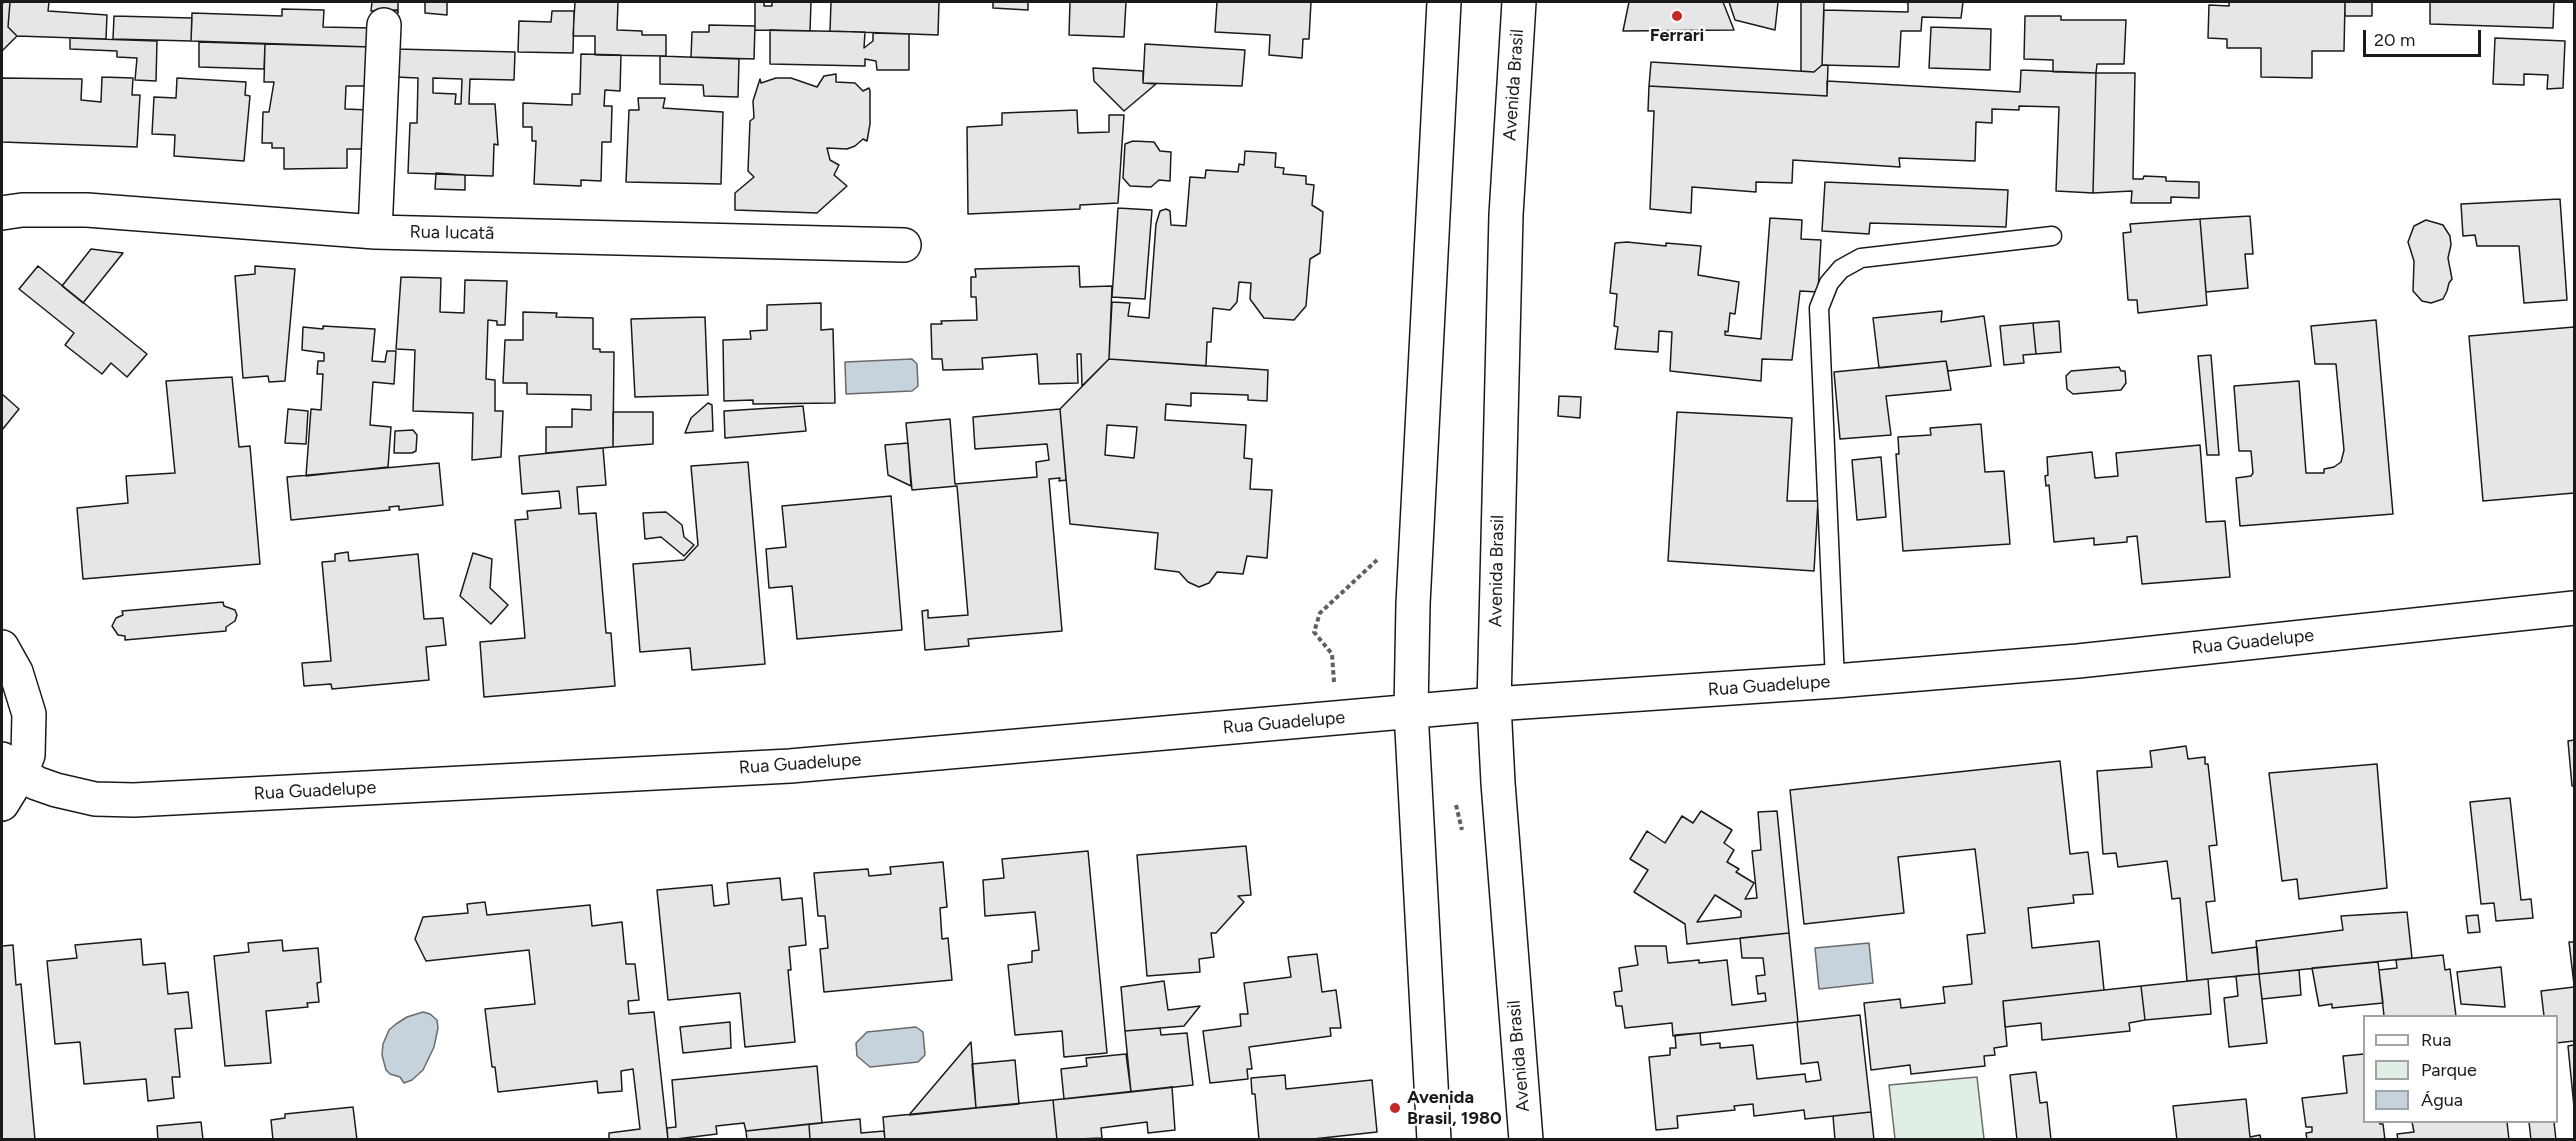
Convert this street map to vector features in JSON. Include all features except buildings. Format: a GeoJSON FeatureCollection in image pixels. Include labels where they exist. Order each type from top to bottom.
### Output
{"type":"FeatureCollection","features":[{"type":"Feature","properties":{"kind":"street"},"geometry":{"type":"LineString","coordinates":[[1434,1140],[1411,711],[1416,563],[1444,2]]}},
{"type":"Feature","properties":{"kind":"street","name":"Avenida Brasil"},"geometry":{"type":"LineString","coordinates":[[1519,2],[1506,215],[1494,704],[1526,1140]]}},
{"type":"Feature","properties":{"kind":"street"},"geometry":{"type":"LineString","coordinates":[[375,232],[384,25]]}},
{"type":"Feature","properties":{"kind":"street","name":"Rua Iucatã"},"geometry":{"type":"LineString","coordinates":[[2,213],[22,210],[87,210],[375,232],[904,245]]}},
{"type":"Feature","properties":{"kind":"street","name":"Rua Guadelupe"},"geometry":{"type":"LineString","coordinates":[[11,766],[36,783],[78,797],[134,800],[790,766],[1494,704],[1568,701],[2078,661],[2574,608]]}},
{"type":"Feature","properties":{"kind":"street"},"geometry":{"type":"LineString","coordinates":[[2,647],[16,672],[29,714],[28,755],[11,766],[2,804]]}},
{"type":"Feature","properties":{"kind":"lane"},"geometry":{"type":"LineString","coordinates":[[1835,681],[1819,308],[1829,283],[1841,269],[1861,258],[2052,237]]}},
{"type":"Feature","properties":{"kind":"path"},"geometry":{"type":"LineString","coordinates":[[1337,718],[1332,654],[1314,632],[1320,613],[1380,557],[1416,563]]}},
{"type":"Feature","properties":{"kind":"green space"},"geometry":{"type":"Polygon","coordinates":[[[1977,1077],[1984,1139],[1895,1139],[1889,1085],[1977,1077]]]}},
{"type":"Feature","properties":{"kind":"water"},"geometry":{"type":"Polygon","coordinates":[[[912,359],[917,364],[918,386],[912,391],[846,394],[845,362],[912,359]]]}},
{"type":"Feature","properties":{"kind":"water"},"geometry":{"type":"Polygon","coordinates":[[[1869,943],[1873,983],[1819,989],[1815,948],[1869,943]]]}},
{"type":"Feature","properties":{"kind":"water"},"geometry":{"type":"Polygon","coordinates":[[[423,1012],[437,1020],[438,1028],[434,1047],[423,1070],[412,1080],[404,1083],[400,1077],[386,1070],[382,1055],[383,1044],[389,1030],[396,1024],[407,1017],[423,1012]]]}},
{"type":"Feature","properties":{"kind":"water"},"geometry":{"type":"Polygon","coordinates":[[[916,1027],[923,1032],[925,1055],[918,1062],[870,1067],[857,1056],[856,1043],[867,1032],[916,1027]]]}},
{"type":"Feature","properties":{"kind":"place","name":"Ferrari"},"geometry":{"type":"Point","coordinates":[1677,16]}},
{"type":"Feature","properties":{"kind":"place","name":"Avenida Brasil, 1980"},"geometry":{"type":"Point","coordinates":[1395,1108]}}]}
